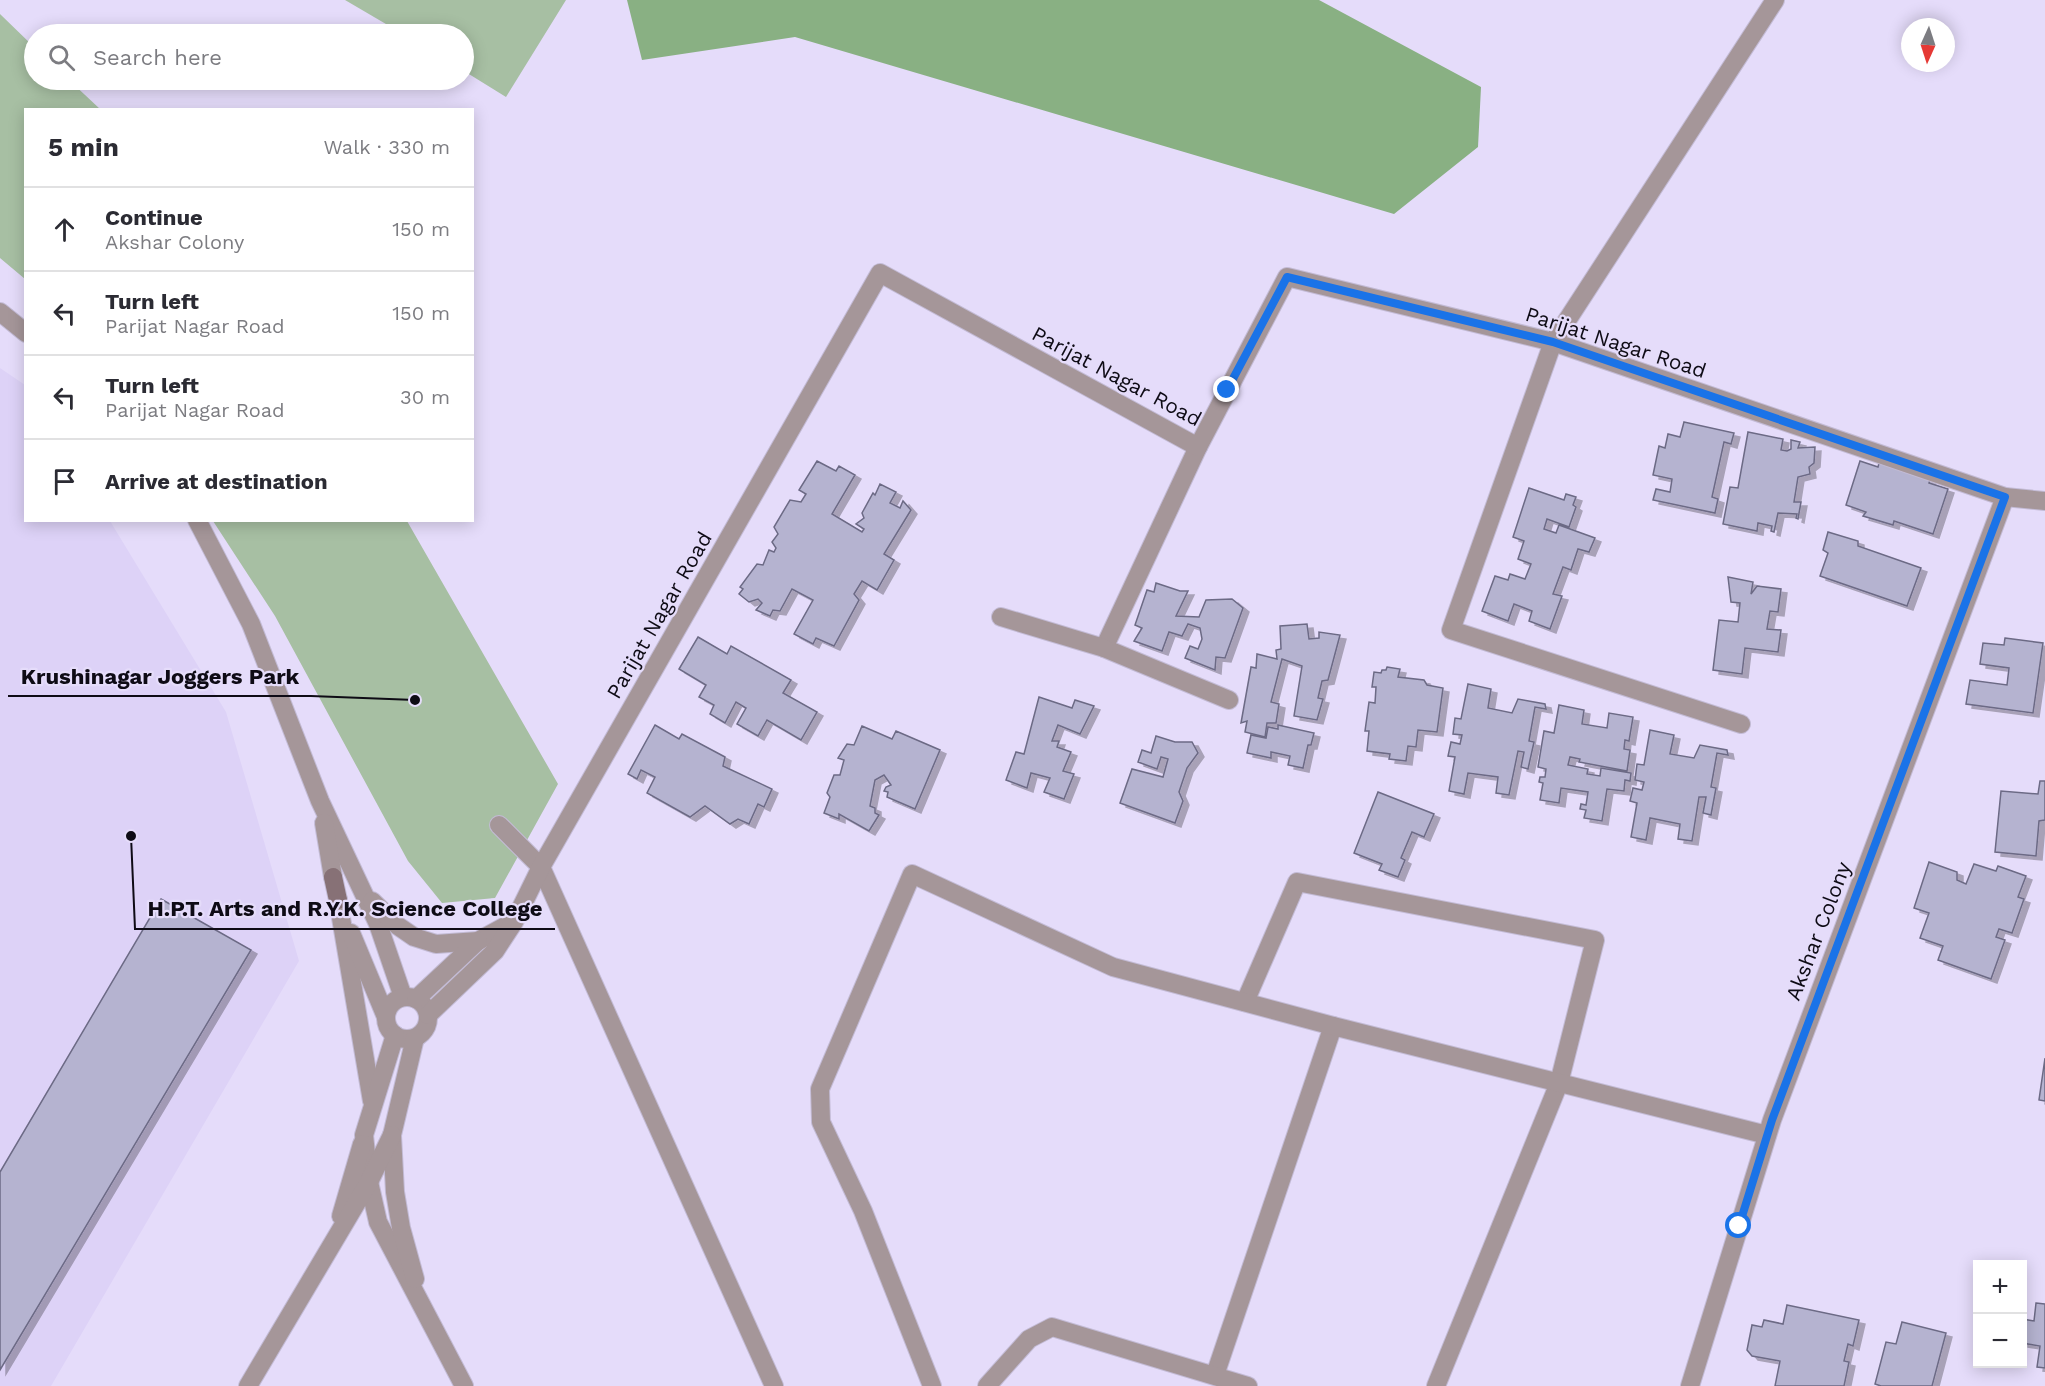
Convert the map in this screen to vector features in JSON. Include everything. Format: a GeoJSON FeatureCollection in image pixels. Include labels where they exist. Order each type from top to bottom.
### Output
{"type":"FeatureCollection","features":[{"type":"Feature","properties":{"kind":"main road"},"geometry":{"type":"LineString","coordinates":[[333,877],[338,900]]}},
{"type":"Feature","properties":{"kind":"street"},"geometry":{"type":"LineString","coordinates":[[1741,724],[1451,630],[1553,342],[1775,0]]}},
{"type":"Feature","properties":{"kind":"street","name":"Parijat Nagar Road"},"geometry":{"type":"LineString","coordinates":[[540,867],[880,273],[1198,447],[1287,277],[1553,342],[2005,497],[2045,501]]}},
{"type":"Feature","properties":{"kind":"street"},"geometry":{"type":"LineString","coordinates":[[0,312],[24,331]]}},
{"type":"Feature","properties":{"kind":"street"},"geometry":{"type":"LineString","coordinates":[[1104,648],[1198,447]]}},
{"type":"Feature","properties":{"kind":"street","name":"Akshar Colony"},"geometry":{"type":"LineString","coordinates":[[1690,1386],[1767,1135],[2005,497]]}},
{"type":"Feature","properties":{"kind":"street"},"geometry":{"type":"LineString","coordinates":[[198,522],[251,624],[320,801],[378,924],[409,998],[422,1003],[428,1015],[426,1029],[416,1038],[408,1040],[395,1035],[386,1024],[390,1004],[409,998],[478,941],[514,922]]}},
{"type":"Feature","properties":{"kind":"street"},"geometry":{"type":"LineString","coordinates":[[1001,617],[1104,648],[1229,700]]}},
{"type":"Feature","properties":{"kind":"street"},"geometry":{"type":"LineString","coordinates":[[320,801],[333,877]]}},
{"type":"Feature","properties":{"kind":"street"},"geometry":{"type":"LineString","coordinates":[[499,825],[540,867],[774,1386]]}},
{"type":"Feature","properties":{"kind":"street"},"geometry":{"type":"LineString","coordinates":[[428,1015],[495,951],[514,922],[540,867]]}},
{"type":"Feature","properties":{"kind":"street"},"geometry":{"type":"LineString","coordinates":[[932,1386],[863,1210],[821,1122],[820,1089],[912,874],[1113,967],[1333,1026],[1767,1135]]}},
{"type":"Feature","properties":{"kind":"street"},"geometry":{"type":"LineString","coordinates":[[1245,1002],[1297,882],[1595,940],[1559,1083],[1436,1386]]}},
{"type":"Feature","properties":{"kind":"street"},"geometry":{"type":"LineString","coordinates":[[364,894],[414,938],[436,944],[478,941]]}},
{"type":"Feature","properties":{"kind":"street"},"geometry":{"type":"LineString","coordinates":[[338,900],[386,1017]]}},
{"type":"Feature","properties":{"kind":"street"},"geometry":{"type":"LineString","coordinates":[[338,900],[372,1106]]}},
{"type":"Feature","properties":{"kind":"street"},"geometry":{"type":"LineString","coordinates":[[1215,1375],[1333,1026]]}},
{"type":"Feature","properties":{"kind":"street"},"geometry":{"type":"LineString","coordinates":[[334,1240],[395,1035]]}},
{"type":"Feature","properties":{"kind":"street"},"geometry":{"type":"LineString","coordinates":[[248,1386],[369,1182],[392,1135],[416,1038]]}},
{"type":"Feature","properties":{"kind":"street"},"geometry":{"type":"LineString","coordinates":[[364,1135],[369,1182],[378,1222],[393,1255],[464,1386]]}},
{"type":"Feature","properties":{"kind":"street"},"geometry":{"type":"LineString","coordinates":[[392,1135],[395,1192],[401,1228],[421,1304]]}},
{"type":"Feature","properties":{"kind":"street"},"geometry":{"type":"LineString","coordinates":[[987,1386],[1029,1339],[1052,1327],[1248,1386]]}},
{"type":"Feature","properties":{"kind":"shaded area"},"geometry":{"type":"Polygon","coordinates":[[[0,368],[24,384],[24,522],[111,522],[226,712],[299,961],[51,1386],[0,1386],[0,368]]]}},
{"type":"Feature","properties":{"kind":"green space"},"geometry":{"type":"Polygon","coordinates":[[[345,0],[566,0],[506,97],[474,77],[474,24],[386,24],[345,0]]]}},
{"type":"Feature","properties":{"kind":"green space"},"geometry":{"type":"Polygon","coordinates":[[[627,0],[1319,0],[1481,87],[1478,147],[1394,214],[795,37],[642,60],[627,0]]]}},
{"type":"Feature","properties":{"kind":"green space"},"geometry":{"type":"Polygon","coordinates":[[[0,14],[24,37],[24,90],[80,90],[99,108],[24,108],[24,278],[0,258],[0,14]]]}},
{"type":"Feature","properties":{"kind":"green space"},"geometry":{"type":"Polygon","coordinates":[[[214,522],[408,522],[558,784],[495,898],[442,903],[408,861],[275,616],[214,522]]]}},
{"type":"Feature","properties":{"kind":"building"},"geometry":{"type":"Polygon","coordinates":[[[1684,422],[1734,433],[1731,444],[1724,442],[1712,497],[1718,499],[1715,513],[1653,500],[1656,489],[1670,492],[1672,479],[1653,475],[1659,446],[1665,448],[1668,434],[1680,437],[1684,422]]]}},
{"type":"Feature","properties":{"kind":"building"},"geometry":{"type":"Polygon","coordinates":[[[1748,432],[1783,439],[1781,450],[1791,449],[1791,440],[1800,442],[1798,448],[1815,447],[1814,463],[1809,467],[1810,474],[1798,477],[1794,502],[1801,502],[1798,519],[1797,514],[1778,513],[1774,532],[1771,531],[1772,526],[1758,523],[1757,531],[1723,524],[1730,487],[1738,488],[1748,432]]]}},
{"type":"Feature","properties":{"kind":"building"},"geometry":{"type":"Polygon","coordinates":[[[817,461],[836,471],[839,466],[855,475],[832,514],[862,532],[864,529],[856,524],[864,518],[862,513],[880,484],[896,492],[890,503],[900,508],[903,501],[911,510],[884,554],[894,560],[877,590],[862,581],[854,594],[859,600],[834,646],[816,638],[813,644],[794,634],[813,600],[792,589],[780,611],[773,610],[770,616],[756,610],[762,603],[758,599],[749,602],[739,594],[743,589],[740,587],[757,564],[763,565],[769,550],[774,552],[776,548],[772,542],[778,534],[774,527],[790,500],[801,502],[806,494],[799,490],[817,461]]]}},
{"type":"Feature","properties":{"kind":"building"},"geometry":{"type":"Polygon","coordinates":[[[1860,461],[1878,467],[1879,463],[1930,480],[1929,483],[1948,489],[1933,534],[1894,521],[1893,525],[1863,516],[1866,512],[1846,505],[1860,461]]]}},
{"type":"Feature","properties":{"kind":"building"},"geometry":{"type":"Polygon","coordinates":[[[1529,488],[1564,500],[1566,494],[1576,497],[1573,505],[1576,507],[1569,527],[1547,519],[1544,529],[1556,533],[1559,525],[1595,538],[1589,552],[1578,549],[1571,570],[1563,567],[1553,594],[1562,596],[1550,629],[1529,621],[1532,611],[1514,604],[1508,621],[1482,611],[1495,576],[1508,580],[1510,574],[1525,579],[1531,564],[1518,559],[1524,541],[1513,537],[1529,488]]]}},
{"type":"Feature","properties":{"kind":"building"},"geometry":{"type":"Polygon","coordinates":[[[1828,532],[1858,541],[1858,546],[1921,568],[1907,606],[1820,576],[1828,553],[1823,550],[1828,532]]]}},
{"type":"Feature","properties":{"kind":"building"},"geometry":{"type":"Polygon","coordinates":[[[1728,577],[1753,582],[1751,594],[1757,586],[1781,589],[1778,612],[1770,611],[1767,629],[1781,630],[1778,652],[1745,648],[1742,674],[1713,670],[1719,620],[1738,622],[1740,603],[1731,602],[1728,577]]]}},
{"type":"Feature","properties":{"kind":"building"},"geometry":{"type":"Polygon","coordinates":[[[1156,583],[1180,591],[1188,591],[1176,616],[1199,617],[1206,600],[1232,599],[1243,608],[1225,658],[1216,657],[1215,670],[1185,658],[1190,646],[1198,649],[1202,639],[1200,628],[1188,624],[1182,636],[1169,632],[1162,651],[1134,641],[1142,628],[1135,625],[1147,590],[1154,592],[1156,583]]]}},
{"type":"Feature","properties":{"kind":"building"},"geometry":{"type":"Polygon","coordinates":[[[1307,624],[1309,639],[1319,638],[1319,632],[1340,635],[1328,680],[1322,681],[1318,698],[1323,699],[1317,720],[1294,716],[1302,666],[1282,659],[1271,702],[1279,704],[1276,723],[1267,723],[1265,737],[1245,732],[1247,721],[1241,723],[1251,667],[1256,668],[1257,654],[1277,659],[1276,650],[1281,649],[1280,626],[1307,624]]]}},
{"type":"Feature","properties":{"kind":"building"},"geometry":{"type":"Polygon","coordinates":[[[698,637],[727,654],[731,646],[791,680],[783,693],[817,712],[801,740],[767,720],[758,736],[737,724],[746,708],[736,702],[725,723],[710,714],[714,705],[699,697],[706,685],[679,669],[698,637]]]}},
{"type":"Feature","properties":{"kind":"building"},"geometry":{"type":"Polygon","coordinates":[[[2005,638],[2043,643],[2033,713],[1966,704],[1970,680],[2007,685],[2009,668],[1980,664],[1983,643],[2004,645],[2005,638]]]}},
{"type":"Feature","properties":{"kind":"building"},"geometry":{"type":"Polygon","coordinates":[[[1387,667],[1400,669],[1398,677],[1424,680],[1427,685],[1443,688],[1437,732],[1418,730],[1416,747],[1408,746],[1406,761],[1389,759],[1390,754],[1367,751],[1369,731],[1365,731],[1369,702],[1375,703],[1376,687],[1372,687],[1374,672],[1381,673],[1387,667]]]}},
{"type":"Feature","properties":{"kind":"building"},"geometry":{"type":"Polygon","coordinates":[[[1468,684],[1491,689],[1488,708],[1512,713],[1518,699],[1545,704],[1546,709],[1535,707],[1529,741],[1534,742],[1528,769],[1521,767],[1524,752],[1518,751],[1509,795],[1496,793],[1498,777],[1468,773],[1464,794],[1449,791],[1455,757],[1448,756],[1451,742],[1460,744],[1462,735],[1453,734],[1455,718],[1461,719],[1468,684]]]}},
{"type":"Feature","properties":{"kind":"building"},"geometry":{"type":"Polygon","coordinates":[[[1039,697],[1072,708],[1075,700],[1094,706],[1080,734],[1058,725],[1052,741],[1059,741],[1057,747],[1071,752],[1063,771],[1074,774],[1064,799],[1044,792],[1050,778],[1031,773],[1027,788],[1006,780],[1016,752],[1024,754],[1039,697]]]}},
{"type":"Feature","properties":{"kind":"building"},"geometry":{"type":"Polygon","coordinates":[[[1559,705],[1584,710],[1582,724],[1607,728],[1609,713],[1633,717],[1629,741],[1625,740],[1624,749],[1630,750],[1627,771],[1579,762],[1580,759],[1570,757],[1568,765],[1588,769],[1587,774],[1600,776],[1601,768],[1631,773],[1630,781],[1625,780],[1624,791],[1607,789],[1602,821],[1584,818],[1586,810],[1580,809],[1581,804],[1586,805],[1588,792],[1561,788],[1559,803],[1540,800],[1543,783],[1539,782],[1540,777],[1545,777],[1546,769],[1538,767],[1544,731],[1554,733],[1559,705]]]}},
{"type":"Feature","properties":{"kind":"building"},"geometry":{"type":"Polygon","coordinates":[[[655,725],[679,739],[682,734],[725,757],[723,766],[772,789],[764,807],[758,804],[749,824],[738,819],[730,824],[705,806],[690,817],[647,793],[655,777],[641,770],[637,779],[628,774],[655,725]]]}},
{"type":"Feature","properties":{"kind":"building"},"geometry":{"type":"Polygon","coordinates":[[[1278,725],[1314,733],[1311,745],[1308,745],[1303,768],[1288,765],[1290,756],[1271,752],[1271,758],[1247,753],[1251,735],[1266,738],[1268,727],[1278,729],[1278,725]]]}},
{"type":"Feature","properties":{"kind":"building"},"geometry":{"type":"Polygon","coordinates":[[[862,726],[892,739],[896,731],[940,750],[915,809],[887,797],[888,792],[884,791],[891,785],[884,775],[875,780],[870,806],[875,808],[875,813],[879,815],[869,831],[839,814],[839,819],[824,813],[830,797],[827,793],[834,775],[840,775],[844,760],[838,758],[847,744],[854,745],[862,726]]]}},
{"type":"Feature","properties":{"kind":"building"},"geometry":{"type":"Polygon","coordinates":[[[1650,730],[1674,735],[1670,754],[1694,758],[1700,745],[1727,750],[1728,755],[1717,753],[1711,787],[1716,788],[1711,815],[1703,813],[1706,797],[1699,797],[1692,841],[1678,839],[1680,824],[1650,818],[1646,840],[1631,837],[1637,803],[1630,801],[1633,788],[1642,790],[1644,782],[1635,780],[1637,764],[1644,765],[1650,730]]]}},
{"type":"Feature","properties":{"kind":"building"},"geometry":{"type":"Polygon","coordinates":[[[1156,736],[1175,742],[1192,742],[1198,753],[1187,768],[1179,792],[1183,801],[1175,823],[1120,803],[1132,769],[1163,777],[1168,759],[1161,757],[1157,769],[1138,762],[1142,750],[1151,753],[1156,736]]]}},
{"type":"Feature","properties":{"kind":"building"},"geometry":{"type":"Polygon","coordinates":[[[2040,781],[2045,781],[2045,820],[2039,821],[2036,856],[1995,852],[2001,791],[2038,794],[2040,781]]]}},
{"type":"Feature","properties":{"kind":"building"},"geometry":{"type":"Polygon","coordinates":[[[1378,792],[1434,814],[1424,837],[1412,832],[1401,858],[1405,860],[1398,877],[1379,870],[1382,864],[1354,853],[1378,792]]]}},
{"type":"Feature","properties":{"kind":"building"},"geometry":{"type":"Polygon","coordinates":[[[1929,862],[1957,872],[1957,880],[1966,884],[1974,864],[1996,871],[1998,866],[2026,876],[2018,897],[2024,899],[2012,933],[1999,929],[1996,937],[2005,940],[1991,979],[1938,960],[1943,946],[1920,938],[1929,913],[1914,908],[1929,862]]]}},
{"type":"Feature","properties":{"kind":"building"},"geometry":{"type":"Polygon","coordinates":[[[161,899],[251,950],[0,1370],[0,1172],[161,899]]]}},
{"type":"Feature","properties":{"kind":"building"},"geometry":{"type":"Polygon","coordinates":[[[2045,1058],[2045,1101],[2039,1100],[2045,1058]]]}},
{"type":"Feature","properties":{"kind":"building"},"geometry":{"type":"Polygon","coordinates":[[[2036,1303],[2045,1304],[2045,1368],[2037,1367],[2040,1346],[2027,1344],[2027,1320],[2034,1321],[2036,1303]]]}},
{"type":"Feature","properties":{"kind":"building"},"geometry":{"type":"Polygon","coordinates":[[[1787,1305],[1859,1320],[1853,1346],[1848,1344],[1844,1361],[1849,1362],[1844,1386],[1775,1386],[1780,1361],[1752,1356],[1747,1350],[1752,1325],[1762,1327],[1764,1320],[1783,1324],[1787,1305]]]}},
{"type":"Feature","properties":{"kind":"building"},"geometry":{"type":"Polygon","coordinates":[[[1902,1322],[1946,1333],[1932,1386],[1875,1384],[1886,1342],[1896,1344],[1902,1322]]]}},
{"type":"Feature","properties":{"kind":"place","name":"Krushinagar Joggers Park"},"geometry":{"type":"Point","coordinates":[415,700]}},
{"type":"Feature","properties":{"kind":"place","name":"H.P.T. Arts and R.Y.K. Science College"},"geometry":{"type":"Point","coordinates":[131,836]}},
{"type":"Feature","properties":{"kind":"route"},"geometry":{"type":"LineString","coordinates":[[1227,390],[1287,277],[1553,342],[2005,497],[1772,1120],[1739,1226]]}}]}
